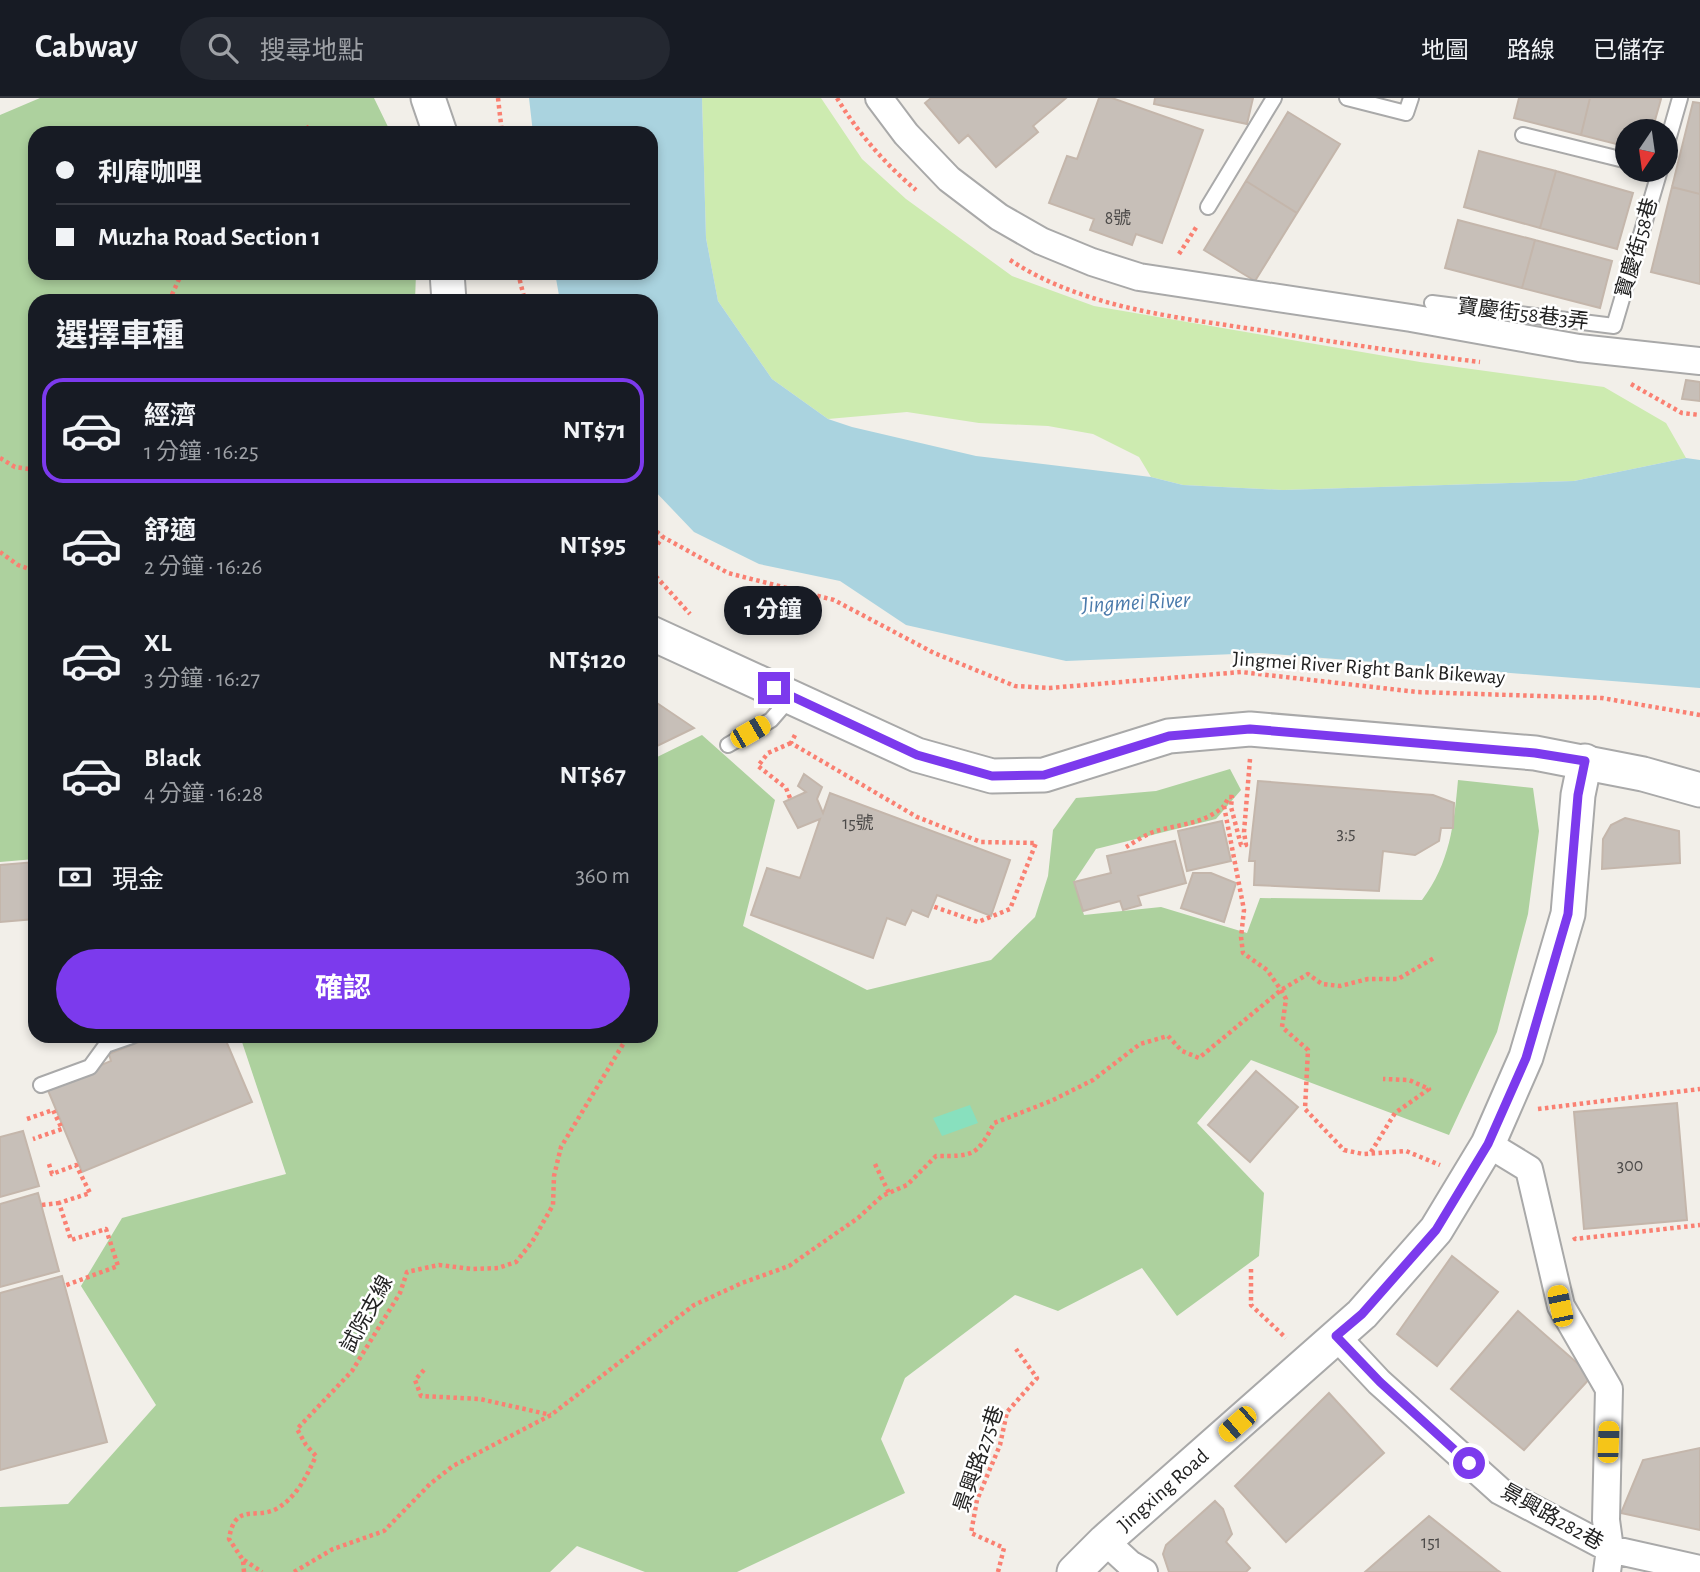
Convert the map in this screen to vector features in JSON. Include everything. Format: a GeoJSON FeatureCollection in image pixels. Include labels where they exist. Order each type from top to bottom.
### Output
{"type":"FeatureCollection","features":[{"type":"Feature","properties":{"kind":"street"},"geometry":{"type":"LineString","coordinates":[[428,98],[438,126]]}},
{"type":"Feature","properties":{"kind":"street"},"geometry":{"type":"LineString","coordinates":[[879,98],[906,134],[949,179],[999,216],[1041,241],[1091,262],[1139,277],[1411,318],[1579,348],[1700,361]]}},
{"type":"Feature","properties":{"kind":"street"},"geometry":{"type":"LineString","coordinates":[[658,636],[917,755],[992,776],[1044,775],[1169,736],[1250,729],[1535,753],[1585,761],[1700,790]]}},
{"type":"Feature","properties":{"kind":"street","name":"Jingxing Road"},"geometry":{"type":"LineString","coordinates":[[1074,1572],[1105,1541],[1362,1314],[1436,1230],[1488,1144],[1526,1058],[1568,914],[1578,795],[1585,761]]}},
{"type":"Feature","properties":{"kind":"street"},"geometry":{"type":"LineString","coordinates":[[1488,1144],[1529,1169],[1560,1306],[1609,1389],[1606,1520],[1608,1561]]}},
{"type":"Feature","properties":{"kind":"street","name":"景興路282巷"},"geometry":{"type":"LineString","coordinates":[[1336,1336],[1380,1382],[1500,1491],[1608,1561],[1700,1569]]}},
{"type":"Feature","properties":{"kind":"street"},"geometry":{"type":"LineString","coordinates":[[1105,1541],[1130,1564],[1144,1572]]}},
{"type":"Feature","properties":{"kind":"lane"},"geometry":{"type":"LineString","coordinates":[[1208,208],[1274,98]]}},
{"type":"Feature","properties":{"kind":"lane"},"geometry":{"type":"LineString","coordinates":[[1347,98],[1406,113],[1411,98]]}},
{"type":"Feature","properties":{"kind":"lane"},"geometry":{"type":"LineString","coordinates":[[1674,119],[1680,98]]}},
{"type":"Feature","properties":{"kind":"lane"},"geometry":{"type":"LineString","coordinates":[[1524,135],[1615,158]]}},
{"type":"Feature","properties":{"kind":"lane","name":"寶慶街58巷"},"geometry":{"type":"LineString","coordinates":[[1614,326],[1656,182]]}},
{"type":"Feature","properties":{"kind":"lane","name":"寶慶街58巷3弄"},"geometry":{"type":"LineString","coordinates":[[1432,303],[1614,326]]}},
{"type":"Feature","properties":{"kind":"lane"},"geometry":{"type":"LineString","coordinates":[[728,745],[771,720],[791,697]]}},
{"type":"Feature","properties":{"kind":"lane"},"geometry":{"type":"LineString","coordinates":[[41,1086],[90,1067],[106,1045],[112,1043]]}},
{"type":"Feature","properties":{"kind":"path"},"geometry":{"type":"LineString","coordinates":[[498,98],[501,126]]}},
{"type":"Feature","properties":{"kind":"path"},"geometry":{"type":"LineString","coordinates":[[1164,279],[1208,208]]}},
{"type":"Feature","properties":{"kind":"path"},"geometry":{"type":"LineString","coordinates":[[1682,413],[1700,415]]}},
{"type":"Feature","properties":{"kind":"path"},"geometry":{"type":"LineString","coordinates":[[0,458],[15,467],[28,469]]}},
{"type":"Feature","properties":{"kind":"path","name":"Jingmei River Right Bank Bikeway"},"geometry":{"type":"LineString","coordinates":[[658,533],[728,573],[834,600],[934,653],[1014,686],[1049,688],[1241,672],[1417,692],[1602,698],[1700,715]]}},
{"type":"Feature","properties":{"kind":"path"},"geometry":{"type":"LineString","coordinates":[[658,544],[663,537]]}},
{"type":"Feature","properties":{"kind":"path"},"geometry":{"type":"LineString","coordinates":[[0,552],[28,569]]}},
{"type":"Feature","properties":{"kind":"path"},"geometry":{"type":"LineString","coordinates":[[658,579],[690,614],[700,620]]}},
{"type":"Feature","properties":{"kind":"path"},"geometry":{"type":"LineString","coordinates":[[790,798],[786,788],[758,766],[768,753],[791,743],[797,731]]}},
{"type":"Feature","properties":{"kind":"path"},"geometry":{"type":"LineString","coordinates":[[791,743],[917,817],[981,842],[1036,843],[1010,909],[978,922],[932,906]]}},
{"type":"Feature","properties":{"kind":"path"},"geometry":{"type":"LineString","coordinates":[[1126,847],[1154,832],[1214,816],[1229,797],[1232,797],[1231,807],[1241,845],[1245,845],[1250,756]]}},
{"type":"Feature","properties":{"kind":"path"},"geometry":{"type":"LineString","coordinates":[[1224,806],[1244,910],[1241,937],[1244,953],[1268,970],[1286,999],[1282,1027],[1308,1050],[1306,1109],[1344,1150],[1370,1153],[1406,1151],[1441,1166]]}},
{"type":"Feature","properties":{"kind":"path"},"geometry":{"type":"LineString","coordinates":[[294,1572],[333,1549],[384,1531],[430,1484],[453,1466],[551,1415],[685,1309],[742,1283],[789,1266],[858,1218],[882,1196],[907,1185],[936,1156],[968,1156],[984,1143],[994,1124],[1094,1080],[1140,1044],[1168,1036],[1182,1051],[1199,1058],[1281,990],[1308,974],[1322,984],[1340,986],[1368,979],[1398,979],[1434,958]]}},
{"type":"Feature","properties":{"kind":"path","name":"試院支線"},"geometry":{"type":"LineString","coordinates":[[244,1572],[243,1560],[229,1539],[231,1525],[243,1514],[275,1510],[299,1490],[316,1456],[297,1429],[352,1371],[400,1293],[407,1272],[439,1265],[472,1269],[498,1268],[516,1262],[533,1242],[553,1205],[554,1176],[561,1147],[624,1043]]}},
{"type":"Feature","properties":{"kind":"path"},"geometry":{"type":"LineString","coordinates":[[1370,1153],[1395,1113],[1429,1089],[1409,1080],[1383,1079]]}},
{"type":"Feature","properties":{"kind":"path"},"geometry":{"type":"LineString","coordinates":[[1533,1109],[1700,1089]]}},
{"type":"Feature","properties":{"kind":"path"},"geometry":{"type":"LineString","coordinates":[[27,1119],[53,1110],[62,1129],[33,1139]]}},
{"type":"Feature","properties":{"kind":"path"},"geometry":{"type":"LineString","coordinates":[[42,1205],[59,1203],[90,1193],[76,1165],[52,1174],[49,1164]]}},
{"type":"Feature","properties":{"kind":"path"},"geometry":{"type":"LineString","coordinates":[[875,1164],[889,1193]]}},
{"type":"Feature","properties":{"kind":"path"},"geometry":{"type":"LineString","coordinates":[[59,1203],[71,1240],[106,1229],[118,1266],[64,1286]]}},
{"type":"Feature","properties":{"kind":"path"},"geometry":{"type":"LineString","coordinates":[[1570,1226],[1574,1239],[1700,1225]]}},
{"type":"Feature","properties":{"kind":"path"},"geometry":{"type":"LineString","coordinates":[[1251,1269],[1251,1305],[1290,1341]]}},
{"type":"Feature","properties":{"kind":"path","name":"景興路275巷"},"geometry":{"type":"LineString","coordinates":[[998,1572],[1004,1548],[971,1533],[977,1500],[1000,1445],[1007,1412],[1037,1378],[1016,1349]]}},
{"type":"Feature","properties":{"kind":"path"},"geometry":{"type":"LineString","coordinates":[[424,1370],[415,1380],[421,1396],[480,1399],[551,1415]]}},
{"type":"Feature","properties":{"kind":"path"},"geometry":{"type":"LineString","coordinates":[[243,1560],[262,1572]]}},
{"type":"Feature","properties":{"kind":"green space"},"geometry":{"type":"Polygon","coordinates":[[[40,98],[374,98],[388,126],[28,126],[28,280],[416,280],[415,294],[28,294],[28,860],[0,862],[0,115],[40,98]]]}},
{"type":"Feature","properties":{"kind":"green space"},"geometry":{"type":"Polygon","coordinates":[[[702,98],[821,98],[862,159],[906,199],[1012,276],[1094,306],[1420,362],[1604,387],[1666,423],[1686,458],[1574,481],[1283,490],[1183,485],[1151,477],[1139,457],[1093,434],[1048,426],[979,423],[907,412],[828,419],[772,379],[718,301],[706,238],[702,98]]]}},
{"type":"Feature","properties":{"kind":"green space"},"geometry":{"type":"Polygon","coordinates":[[[702,735],[775,800],[743,926],[867,990],[991,960],[1035,917],[1048,876],[1053,830],[1076,798],[1156,791],[1230,769],[1241,790],[1216,819],[1096,849],[1074,882],[1084,915],[1161,907],[1247,933],[1260,898],[1422,900],[1445,857],[1458,780],[1533,788],[1539,831],[1528,914],[1497,1032],[1449,1135],[1251,1060],[1197,1123],[1264,1193],[1259,1256],[1177,1316],[1142,1268],[1058,1311],[1015,1295],[905,1378],[881,1439],[905,1493],[737,1572],[645,1572],[577,1546],[550,1572],[0,1572],[0,1507],[68,1504],[156,1405],[81,1286],[122,1218],[286,1174],[242,1043],[658,1043],[658,757],[702,735]]]}},
{"type":"Feature","properties":{"kind":"green space"},"geometry":{"type":"Polygon","coordinates":[[[970,1105],[978,1123],[942,1136],[933,1118],[970,1105]]]}},
{"type":"Feature","properties":{"kind":"water","name":"Jingmei River"},"geometry":{"type":"Polygon","coordinates":[[[529,98],[702,98],[706,238],[718,301],[772,379],[828,419],[852,427],[976,456],[1151,477],[1183,485],[1283,490],[1574,481],[1686,458],[1700,460],[1700,688],[1259,653],[1066,661],[906,625],[840,581],[759,564],[694,532],[658,494],[658,294],[559,294],[556,280],[658,280],[658,126],[532,126],[529,98]]]}},
{"type":"Feature","properties":{"kind":"building"},"geometry":{"type":"Polygon","coordinates":[[[931,98],[1066,98],[1033,126],[1038,132],[996,167],[968,135],[959,143],[925,103],[931,98]]]}},
{"type":"Feature","properties":{"kind":"building"},"geometry":{"type":"Polygon","coordinates":[[[1099,98],[1112,98],[1203,130],[1162,243],[1136,234],[1132,245],[1090,230],[1094,219],[1049,203],[1067,156],[1077,159],[1099,98]]]}},
{"type":"Feature","properties":{"kind":"building"},"geometry":{"type":"Polygon","coordinates":[[[1155,98],[1253,98],[1247,124],[1154,104],[1155,98]]]}},
{"type":"Feature","properties":{"kind":"building"},"geometry":{"type":"Polygon","coordinates":[[[1519,98],[1590,98],[1581,135],[1514,118],[1519,98]]]}},
{"type":"Feature","properties":{"kind":"building"},"geometry":{"type":"Polygon","coordinates":[[[1590,98],[1661,99],[1655,119],[1615,119],[1615,144],[1581,135],[1590,98]]]}},
{"type":"Feature","properties":{"kind":"building"},"geometry":{"type":"Polygon","coordinates":[[[1693,102],[1700,103],[1700,194],[1672,187],[1673,182],[1678,182],[1678,163],[1693,102]]]}},
{"type":"Feature","properties":{"kind":"building"},"geometry":{"type":"Polygon","coordinates":[[[1288,112],[1340,144],[1297,213],[1246,181],[1288,112]]]}},
{"type":"Feature","properties":{"kind":"building"},"geometry":{"type":"Polygon","coordinates":[[[1479,151],[1556,171],[1540,228],[1464,207],[1479,151]]]}},
{"type":"Feature","properties":{"kind":"building"},"geometry":{"type":"Polygon","coordinates":[[[1556,171],[1633,193],[1617,249],[1540,228],[1556,171]]]}},
{"type":"Feature","properties":{"kind":"building"},"geometry":{"type":"Polygon","coordinates":[[[1246,181],[1297,213],[1255,281],[1204,250],[1246,181]]]}},
{"type":"Feature","properties":{"kind":"building"},"geometry":{"type":"Polygon","coordinates":[[[1672,187],[1700,194],[1700,284],[1651,272],[1672,187]]]}},
{"type":"Feature","properties":{"kind":"building"},"geometry":{"type":"Polygon","coordinates":[[[1458,220],[1535,240],[1522,288],[1445,268],[1458,220]]]}},
{"type":"Feature","properties":{"kind":"building"},"geometry":{"type":"Polygon","coordinates":[[[1535,240],[1612,261],[1600,308],[1522,288],[1535,240]]]}},
{"type":"Feature","properties":{"kind":"building"},"geometry":{"type":"Polygon","coordinates":[[[1686,380],[1700,382],[1700,401],[1682,399],[1686,380]]]}},
{"type":"Feature","properties":{"kind":"building"},"geometry":{"type":"Polygon","coordinates":[[[658,704],[694,728],[658,746],[658,704]]]}},
{"type":"Feature","properties":{"kind":"building"},"geometry":{"type":"Polygon","coordinates":[[[804,774],[822,787],[817,799],[823,813],[830,793],[1010,860],[991,916],[937,895],[928,917],[912,910],[905,925],[887,918],[873,958],[751,915],[767,868],[800,878],[820,819],[798,828],[784,802],[806,792],[798,786],[804,774]]]}},
{"type":"Feature","properties":{"kind":"building"},"geometry":{"type":"Polygon","coordinates":[[[1258,781],[1433,795],[1454,803],[1453,828],[1441,828],[1439,841],[1415,855],[1383,851],[1379,891],[1254,885],[1255,861],[1249,861],[1258,781]]]}},
{"type":"Feature","properties":{"kind":"building"},"geometry":{"type":"Polygon","coordinates":[[[1625,818],[1679,831],[1680,863],[1602,869],[1603,839],[1611,825],[1625,818]]]}},
{"type":"Feature","properties":{"kind":"building"},"geometry":{"type":"Polygon","coordinates":[[[1222,821],[1231,861],[1187,871],[1178,831],[1222,821]]]}},
{"type":"Feature","properties":{"kind":"building"},"geometry":{"type":"Polygon","coordinates":[[[1175,841],[1186,883],[1138,896],[1141,905],[1123,910],[1120,901],[1083,911],[1074,882],[1111,873],[1107,856],[1175,841]]]}},
{"type":"Feature","properties":{"kind":"building"},"geometry":{"type":"Polygon","coordinates":[[[28,863],[28,920],[0,922],[0,865],[28,863]]]}},
{"type":"Feature","properties":{"kind":"building"},"geometry":{"type":"Polygon","coordinates":[[[1193,873],[1211,873],[1236,883],[1224,922],[1181,908],[1193,873]]]}},
{"type":"Feature","properties":{"kind":"building"},"geometry":{"type":"Polygon","coordinates":[[[136,1043],[227,1043],[252,1102],[82,1172],[47,1088],[111,1061],[109,1054],[136,1043]]]}},
{"type":"Feature","properties":{"kind":"building"},"geometry":{"type":"Polygon","coordinates":[[[1256,1071],[1298,1107],[1250,1162],[1208,1125],[1256,1071]]]}},
{"type":"Feature","properties":{"kind":"building"},"geometry":{"type":"Polygon","coordinates":[[[1677,1103],[1687,1220],[1584,1229],[1574,1112],[1677,1103]]]}},
{"type":"Feature","properties":{"kind":"building"},"geometry":{"type":"Polygon","coordinates":[[[23,1131],[39,1186],[0,1197],[0,1137],[23,1131]]]}},
{"type":"Feature","properties":{"kind":"building"},"geometry":{"type":"Polygon","coordinates":[[[38,1193],[59,1271],[0,1287],[0,1204],[38,1193]]]}},
{"type":"Feature","properties":{"kind":"building"},"geometry":{"type":"Polygon","coordinates":[[[1452,1256],[1498,1292],[1437,1366],[1397,1334],[1452,1256]]]}},
{"type":"Feature","properties":{"kind":"building"},"geometry":{"type":"Polygon","coordinates":[[[62,1276],[107,1442],[0,1470],[0,1293],[62,1276]]]}},
{"type":"Feature","properties":{"kind":"building"},"geometry":{"type":"Polygon","coordinates":[[[1518,1311],[1592,1376],[1524,1450],[1451,1389],[1518,1311]]]}},
{"type":"Feature","properties":{"kind":"building"},"geometry":{"type":"Polygon","coordinates":[[[1329,1393],[1384,1453],[1286,1542],[1235,1486],[1329,1393]]]}},
{"type":"Feature","properties":{"kind":"building"},"geometry":{"type":"Polygon","coordinates":[[[1700,1448],[1700,1530],[1621,1513],[1643,1460],[1700,1448]]]}},
{"type":"Feature","properties":{"kind":"building"},"geometry":{"type":"Polygon","coordinates":[[[1215,1501],[1223,1509],[1232,1534],[1226,1542],[1250,1568],[1246,1572],[1169,1572],[1163,1554],[1166,1545],[1215,1501]]]}},
{"type":"Feature","properties":{"kind":"building"},"geometry":{"type":"Polygon","coordinates":[[[1429,1516],[1497,1570],[1500,1572],[1365,1572],[1429,1516]]]}},
{"type":"Feature","properties":{"kind":"route"},"geometry":{"type":"LineString","coordinates":[[774,688],[917,755],[992,776],[1044,775],[1169,736],[1250,729],[1535,753],[1585,761],[1578,795],[1568,914],[1526,1058],[1488,1144],[1436,1230],[1362,1314],[1336,1336],[1380,1382],[1469,1463]]}}]}
